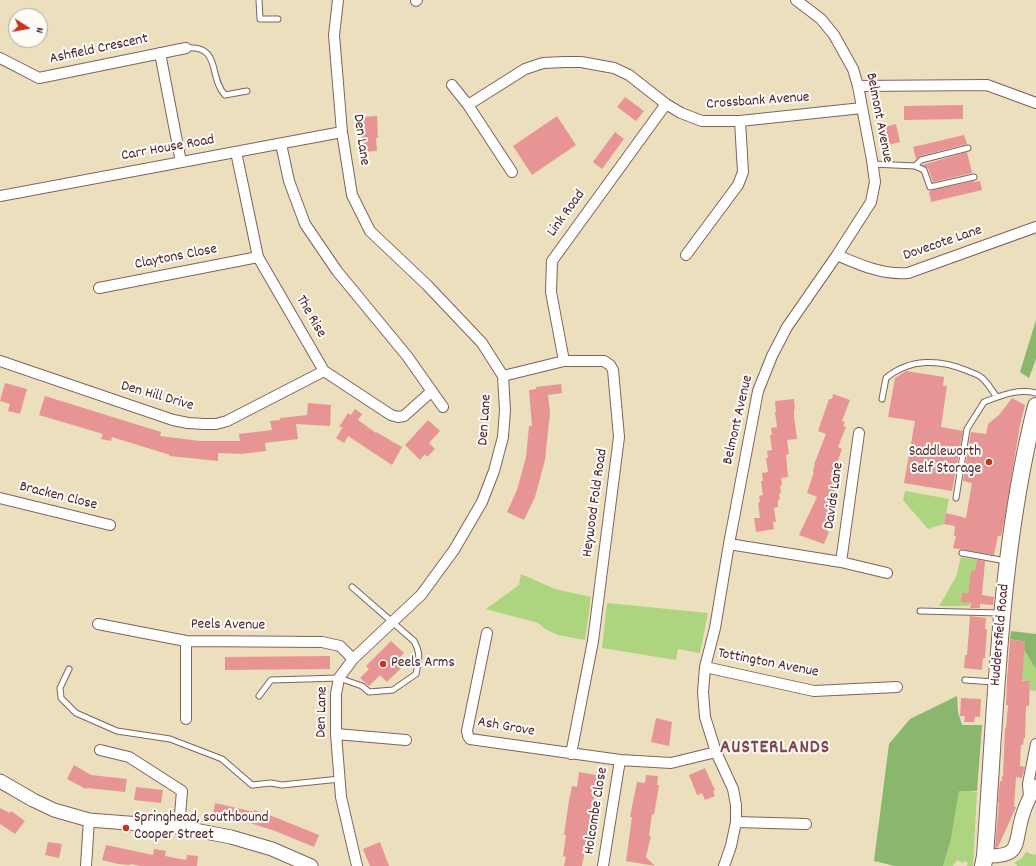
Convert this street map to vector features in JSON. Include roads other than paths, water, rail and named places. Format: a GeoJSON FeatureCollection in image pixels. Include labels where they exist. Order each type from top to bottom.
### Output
{"type":"FeatureCollection","features":[{"type":"Feature","properties":{"kind":"main road","name":"Huddersfield Road"},"geometry":{"type":"LineString","coordinates":[[984,861],[997,682],[1008,562],[1028,436],[1036,406]]}},
{"type":"Feature","properties":{"kind":"street","name":"Den Lane"},"geometry":{"type":"LineString","coordinates":[[338,0],[334,35],[342,132],[352,195],[370,231],[427,285],[482,343],[503,376],[505,410],[503,437],[494,471],[482,502],[454,550],[421,595],[353,659],[339,678],[336,694],[336,734],[341,797],[357,866]]}},
{"type":"Feature","properties":{"kind":"street","name":"Belmont Avenue"},"geometry":{"type":"LineString","coordinates":[[724,866],[731,846],[736,822],[736,805],[732,789],[716,752],[705,717],[703,692],[705,667],[715,628],[729,544],[758,391],[772,356],[787,327],[837,255],[871,202],[875,182],[858,86],[853,68],[834,35],[821,18],[796,0]]}},
{"type":"Feature","properties":{"kind":"street","name":"Ashfield Crescent"},"geometry":{"type":"LineString","coordinates":[[0,58],[39,78],[160,52],[186,48]]}},
{"type":"Feature","properties":{"kind":"street","name":"Ashfield Crescent"},"geometry":{"type":"LineString","coordinates":[[160,52],[181,162]]}},
{"type":"Feature","properties":{"kind":"street","name":"Crossbank Avenue"},"geometry":{"type":"LineString","coordinates":[[468,106],[525,69],[544,63],[581,62],[614,68],[629,75],[666,104],[681,113],[698,120],[740,121],[862,108]]}},
{"type":"Feature","properties":{"kind":"street"},"geometry":{"type":"LineString","coordinates":[[452,85],[468,106],[512,172]]}},
{"type":"Feature","properties":{"kind":"street"},"geometry":{"type":"LineString","coordinates":[[858,86],[987,85],[1036,103]]}},
{"type":"Feature","properties":{"kind":"street","name":"Link Road"},"geometry":{"type":"LineString","coordinates":[[564,361],[551,292],[552,261],[666,104]]}},
{"type":"Feature","properties":{"kind":"street"},"geometry":{"type":"LineString","coordinates":[[686,255],[738,185],[741,178],[743,172],[740,121]]}},
{"type":"Feature","properties":{"kind":"street","name":"Carr House Road"},"geometry":{"type":"LineString","coordinates":[[0,196],[342,132]]}},
{"type":"Feature","properties":{"kind":"street"},"geometry":{"type":"LineString","coordinates":[[282,144],[289,181],[305,224],[337,272],[407,356],[444,407]]}},
{"type":"Feature","properties":{"kind":"street","name":"The Rise"},"geometry":{"type":"LineString","coordinates":[[236,152],[258,257],[324,371],[391,415],[398,417],[404,416],[432,392]]}},
{"type":"Feature","properties":{"kind":"street","name":"Dovecote Lane"},"geometry":{"type":"LineString","coordinates":[[837,255],[864,267],[894,274],[908,273],[1036,227]]}},
{"type":"Feature","properties":{"kind":"street","name":"Claytons Close"},"geometry":{"type":"LineString","coordinates":[[99,288],[258,257]]}},
{"type":"Feature","properties":{"kind":"street","name":"Den Hill Drive"},"geometry":{"type":"LineString","coordinates":[[0,361],[173,420],[204,424],[216,424],[237,417],[324,371]]}},
{"type":"Feature","properties":{"kind":"street","name":"Heywood Fold Road"},"geometry":{"type":"LineString","coordinates":[[503,376],[564,361],[604,361],[610,365],[613,370],[619,437],[593,641],[571,754]]}},
{"type":"Feature","properties":{"kind":"street","name":"Davids Lane"},"geometry":{"type":"LineString","coordinates":[[841,562],[859,434]]}},
{"type":"Feature","properties":{"kind":"street","name":"Bracken Close"},"geometry":{"type":"LineString","coordinates":[[0,498],[110,525]]}},
{"type":"Feature","properties":{"kind":"street"},"geometry":{"type":"LineString","coordinates":[[729,544],[841,562],[888,572]]}},
{"type":"Feature","properties":{"kind":"street","name":"Peels Avenue"},"geometry":{"type":"LineString","coordinates":[[98,624],[186,641],[322,642],[340,646],[353,659]]}},
{"type":"Feature","properties":{"kind":"street","name":"Ash Grove"},"geometry":{"type":"LineString","coordinates":[[486,633],[467,731],[470,739],[571,754]]}},
{"type":"Feature","properties":{"kind":"street"},"geometry":{"type":"LineString","coordinates":[[186,641],[186,718]]}},
{"type":"Feature","properties":{"kind":"street","name":"Tottington Avenue"},"geometry":{"type":"LineString","coordinates":[[705,667],[814,691],[897,687]]}},
{"type":"Feature","properties":{"kind":"street"},"geometry":{"type":"LineString","coordinates":[[336,734],[406,740]]}},
{"type":"Feature","properties":{"kind":"street"},"geometry":{"type":"LineString","coordinates":[[984,861],[1008,854],[1014,850],[1017,844],[1022,817],[1033,791],[1028,784],[1036,744]]}},
{"type":"Feature","properties":{"kind":"street"},"geometry":{"type":"LineString","coordinates":[[100,750],[130,757],[182,791],[179,827]]}},
{"type":"Feature","properties":{"kind":"street"},"geometry":{"type":"LineString","coordinates":[[571,754],[620,760],[671,763],[716,752]]}},
{"type":"Feature","properties":{"kind":"street","name":"Holcombe Close"},"geometry":{"type":"LineString","coordinates":[[602,866],[620,760]]}},
{"type":"Feature","properties":{"kind":"street"},"geometry":{"type":"LineString","coordinates":[[0,781],[54,810],[89,820],[179,827],[238,839],[272,849],[311,866]]}},
{"type":"Feature","properties":{"kind":"street"},"geometry":{"type":"LineString","coordinates":[[86,866],[89,820]]}},
{"type":"Feature","properties":{"kind":"street"},"geometry":{"type":"LineString","coordinates":[[736,822],[806,824]]}},
{"type":"Feature","properties":{"kind":"lane"},"geometry":{"type":"LineString","coordinates":[[259,0],[260,19],[278,18]]}},
{"type":"Feature","properties":{"kind":"lane"},"geometry":{"type":"LineString","coordinates":[[186,48],[197,47],[206,52],[212,60],[220,89],[225,95],[247,91]]}},
{"type":"Feature","properties":{"kind":"lane"},"geometry":{"type":"LineString","coordinates":[[915,166],[921,160],[968,148]]}},
{"type":"Feature","properties":{"kind":"lane"},"geometry":{"type":"LineString","coordinates":[[873,164],[915,166],[924,170],[930,187],[974,177]]}},
{"type":"Feature","properties":{"kind":"lane"},"geometry":{"type":"LineString","coordinates":[[882,399],[886,378],[895,370],[913,364],[931,362],[953,365],[981,376],[997,397]]}},
{"type":"Feature","properties":{"kind":"lane"},"geometry":{"type":"LineString","coordinates":[[956,498],[967,428],[984,402],[1012,392],[1031,391],[1036,393]]}},
{"type":"Feature","properties":{"kind":"lane"},"geometry":{"type":"LineString","coordinates":[[962,553],[1008,562]]}},
{"type":"Feature","properties":{"kind":"lane"},"geometry":{"type":"LineString","coordinates":[[259,696],[271,680],[339,678],[362,686],[369,692],[393,690],[416,674],[419,650],[414,641],[352,588]]}},
{"type":"Feature","properties":{"kind":"lane"},"geometry":{"type":"LineString","coordinates":[[920,611],[1003,614]]}},
{"type":"Feature","properties":{"kind":"lane"},"geometry":{"type":"LineString","coordinates":[[69,669],[60,688],[61,698],[76,714],[117,731],[170,739],[222,759],[252,785],[271,783],[282,785],[340,779]]}},
{"type":"Feature","properties":{"kind":"lane"},"geometry":{"type":"LineString","coordinates":[[965,680],[997,682]]}},
{"type":"Feature","properties":{"kind":"place","name":"Saddleworth Self Storage"},"geometry":{"type":"Point","coordinates":[989,462]}},
{"type":"Feature","properties":{"kind":"place","name":"Peels Arms"},"geometry":{"type":"Point","coordinates":[383,664]}},
{"type":"Feature","properties":{"kind":"place","name":"Springhead, southbound Cooper Street"},"geometry":{"type":"Point","coordinates":[126,828]}},
{"type":"Feature","properties":{"kind":"district","name":"AUSTERLANDS"},"geometry":{"type":"Point","coordinates":[775,749]}}]}
